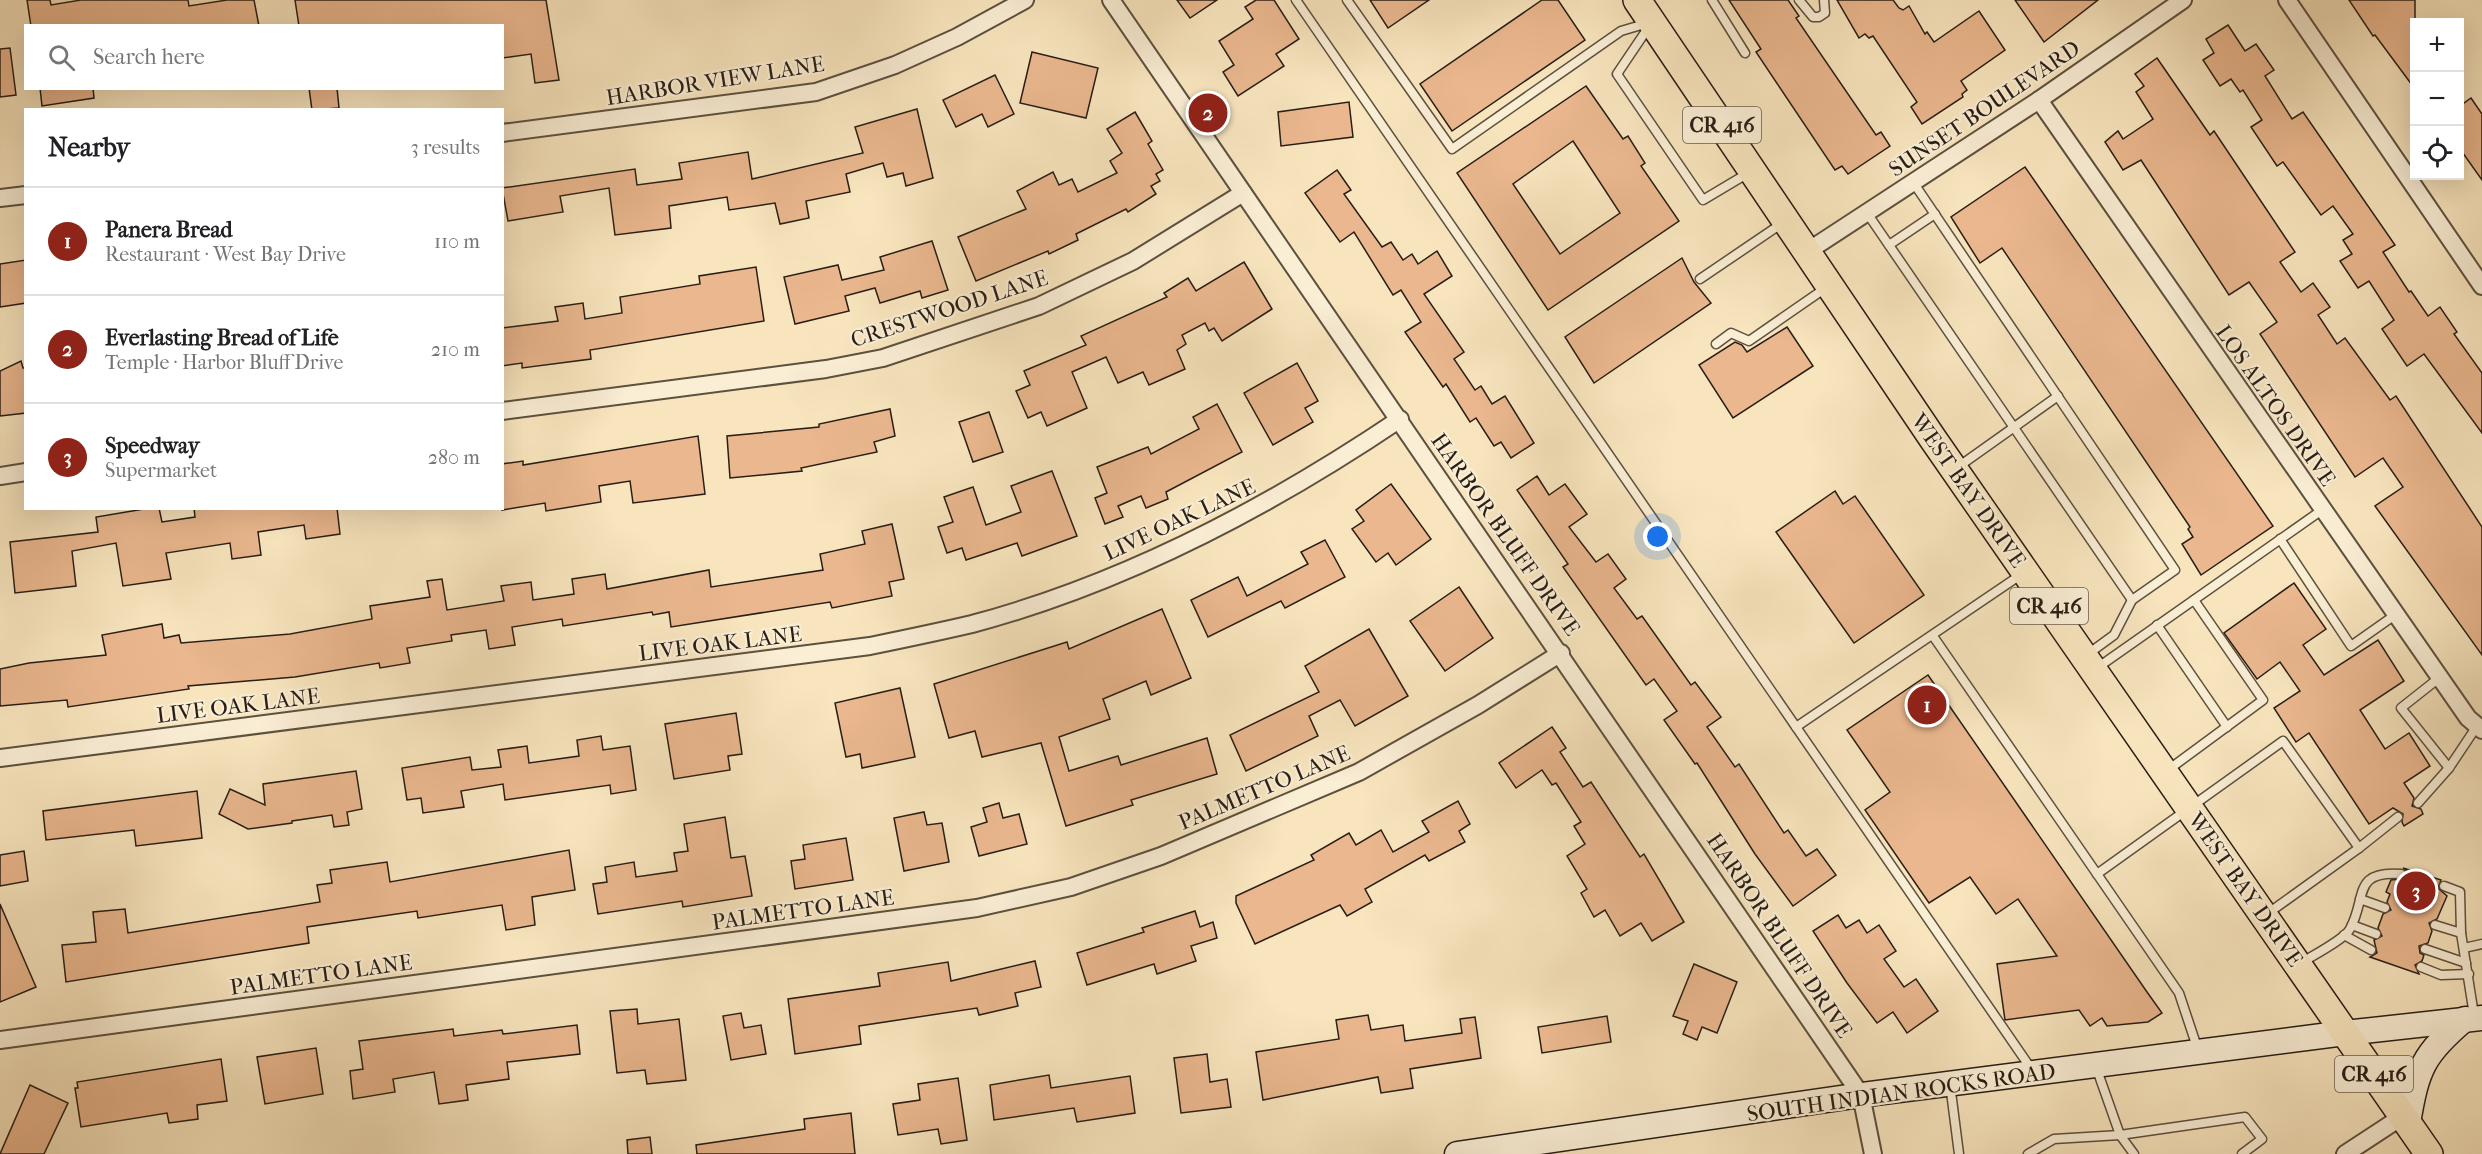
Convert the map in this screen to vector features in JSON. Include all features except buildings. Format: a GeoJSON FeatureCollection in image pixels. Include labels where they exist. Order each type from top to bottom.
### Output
{"type":"FeatureCollection","features":[{"type":"Feature","properties":{"kind":"main road","name":"WEST BAY DRIVE"},"geometry":{"type":"LineString","coordinates":[[1637,0],[1955,470],[2429,1154]]}},
{"type":"Feature","properties":{"kind":"street","name":"HARBOR VIEW LANE"},"geometry":{"type":"LineString","coordinates":[[504,133],[816,92],[906,60],[957,37],[1025,0]]}},
{"type":"Feature","properties":{"kind":"street","name":"HARBOR BLUFF DRIVE"},"geometry":{"type":"LineString","coordinates":[[1111,0],[1561,653],[1861,1095]]}},
{"type":"Feature","properties":{"kind":"street","name":"SUNSET BOULEVARD"},"geometry":{"type":"LineString","coordinates":[[1808,251],[2039,100],[2183,0]]}},
{"type":"Feature","properties":{"kind":"street"},"geometry":{"type":"LineString","coordinates":[[2287,0],[2482,286]]}},
{"type":"Feature","properties":{"kind":"street","name":"LOS ALTOS DRIVE"},"geometry":{"type":"LineString","coordinates":[[2039,100],[2439,678],[2468,718],[2480,728]]}},
{"type":"Feature","properties":{"kind":"street","name":"CRESTWOOD LANE"},"geometry":{"type":"LineString","coordinates":[[504,411],[826,369],[883,357],[1039,306],[1133,261],[1243,193]]}},
{"type":"Feature","properties":{"kind":"street"},"geometry":{"type":"LineString","coordinates":[[0,198],[24,195]]}},
{"type":"Feature","properties":{"kind":"street","name":"LIVE OAK LANE"},"geometry":{"type":"LineString","coordinates":[[0,758],[870,646],[972,623],[1073,592],[1164,555],[1257,508],[1334,463],[1400,419]]}},
{"type":"Feature","properties":{"kind":"street"},"geometry":{"type":"LineString","coordinates":[[0,476],[24,472]]}},
{"type":"Feature","properties":{"kind":"street","name":"PALMETTO LANE"},"geometry":{"type":"LineString","coordinates":[[0,1040],[977,908],[1071,887],[1161,856],[1359,772],[1478,705],[1561,653]]}},
{"type":"Feature","properties":{"kind":"street"},"geometry":{"type":"LineString","coordinates":[[2345,1154],[2406,1120],[2421,1067],[2438,1042],[2474,1019]]}},
{"type":"Feature","properties":{"kind":"street","name":"SOUTH INDIAN ROCKS ROAD"},"geometry":{"type":"LineString","coordinates":[[1457,1154],[1861,1095],[2096,1067],[2345,1033],[2474,1019]]}},
{"type":"Feature","properties":{"kind":"street"},"geometry":{"type":"LineString","coordinates":[[1861,1095],[1873,1154]]}},
{"type":"Feature","properties":{"kind":"lane"},"geometry":{"type":"LineString","coordinates":[[1296,0],[2035,1074]]}},
{"type":"Feature","properties":{"kind":"lane"},"geometry":{"type":"LineString","coordinates":[[1347,0],[1452,149],[1621,32],[1652,22]]}},
{"type":"Feature","properties":{"kind":"lane"},"geometry":{"type":"LineString","coordinates":[[1712,0],[1746,53]]}},
{"type":"Feature","properties":{"kind":"lane"},"geometry":{"type":"LineString","coordinates":[[1799,0],[1813,17],[1820,17],[1825,12],[1824,0]]}},
{"type":"Feature","properties":{"kind":"lane"},"geometry":{"type":"LineString","coordinates":[[1652,22],[1617,74],[1703,200],[1753,170]]}},
{"type":"Feature","properties":{"kind":"lane"},"geometry":{"type":"LineString","coordinates":[[1913,182],[2175,570],[2133,600],[2114,635],[2089,663]]}},
{"type":"Feature","properties":{"kind":"lane"},"geometry":{"type":"LineString","coordinates":[[1867,213],[2133,600]]}},
{"type":"Feature","properties":{"kind":"lane"},"geometry":{"type":"LineString","coordinates":[[1889,245],[1935,214]]}},
{"type":"Feature","properties":{"kind":"lane"},"geometry":{"type":"LineString","coordinates":[[1700,279],[1787,220]]}},
{"type":"Feature","properties":{"kind":"lane"},"geometry":{"type":"LineString","coordinates":[[1716,344],[1731,333],[1749,341],[1830,285]]}},
{"type":"Feature","properties":{"kind":"lane"},"geometry":{"type":"LineString","coordinates":[[1955,470],[2058,396]]}},
{"type":"Feature","properties":{"kind":"lane"},"geometry":{"type":"LineString","coordinates":[[2089,663],[2157,625],[2322,510]]}},
{"type":"Feature","properties":{"kind":"lane"},"geometry":{"type":"LineString","coordinates":[[2280,539],[2351,646],[2395,615]]}},
{"type":"Feature","properties":{"kind":"lane"},"geometry":{"type":"LineString","coordinates":[[1796,727],[2026,572]]}},
{"type":"Feature","properties":{"kind":"lane"},"geometry":{"type":"LineString","coordinates":[[2165,772],[2263,700],[2194,600]]}},
{"type":"Feature","properties":{"kind":"lane"},"geometry":{"type":"LineString","coordinates":[[2157,625],[2227,727]]}},
{"type":"Feature","properties":{"kind":"lane"},"geometry":{"type":"LineString","coordinates":[[1933,636],[2179,993],[2199,1052]]}},
{"type":"Feature","properties":{"kind":"lane"},"geometry":{"type":"LineString","coordinates":[[2439,678],[2401,708],[2449,768]]}},
{"type":"Feature","properties":{"kind":"lane"},"geometry":{"type":"LineString","coordinates":[[2418,803],[2480,728]]}},
{"type":"Feature","properties":{"kind":"lane"},"geometry":{"type":"LineString","coordinates":[[2097,874],[2283,741],[2359,848]]}},
{"type":"Feature","properties":{"kind":"lane"},"geometry":{"type":"LineString","coordinates":[[2264,916],[2398,817]]}},
{"type":"Feature","properties":{"kind":"lane"},"geometry":{"type":"LineString","coordinates":[[2298,965],[2350,932],[2367,880],[2375,874],[2401,874]]}},
{"type":"Feature","properties":{"kind":"lane"},"geometry":{"type":"LineString","coordinates":[[2444,886],[2460,892],[2461,933],[2474,1019]]}},
{"type":"Feature","properties":{"kind":"lane"},"geometry":{"type":"LineString","coordinates":[[2360,899],[2385,908]]}},
{"type":"Feature","properties":{"kind":"lane"},"geometry":{"type":"LineString","coordinates":[[2352,925],[2376,934]]}},
{"type":"Feature","properties":{"kind":"lane"},"geometry":{"type":"LineString","coordinates":[[2434,925],[2461,933]]}},
{"type":"Feature","properties":{"kind":"lane"},"geometry":{"type":"LineString","coordinates":[[2344,935],[2371,950]]}},
{"type":"Feature","properties":{"kind":"lane"},"geometry":{"type":"LineString","coordinates":[[2463,948],[2482,944]]}},
{"type":"Feature","properties":{"kind":"lane"},"geometry":{"type":"LineString","coordinates":[[2425,949],[2466,963]]}},
{"type":"Feature","properties":{"kind":"lane"},"geometry":{"type":"LineString","coordinates":[[2421,967],[2441,975],[2469,974]]}},
{"type":"Feature","properties":{"kind":"lane"},"geometry":{"type":"LineString","coordinates":[[2096,1067],[2120,1135],[2134,1154]]}},
{"type":"Feature","properties":{"kind":"lane"},"geometry":{"type":"LineString","coordinates":[[1950,1084],[1959,1154]]}},
{"type":"Feature","properties":{"kind":"lane"},"geometry":{"type":"LineString","coordinates":[[2028,1154],[2054,1139],[2120,1135],[2245,1117],[2262,1139],[2242,1154]]}},
{"type":"Feature","properties":{"kind":"place","name":"Everlasting Bread of Life"},"geometry":{"type":"Point","coordinates":[1208,113]}},
{"type":"Feature","properties":{"kind":"place","name":"Panera Bread"},"geometry":{"type":"Point","coordinates":[1927,705]}},
{"type":"Feature","properties":{"kind":"place","name":"Speedway"},"geometry":{"type":"Point","coordinates":[2416,891]}}]}
